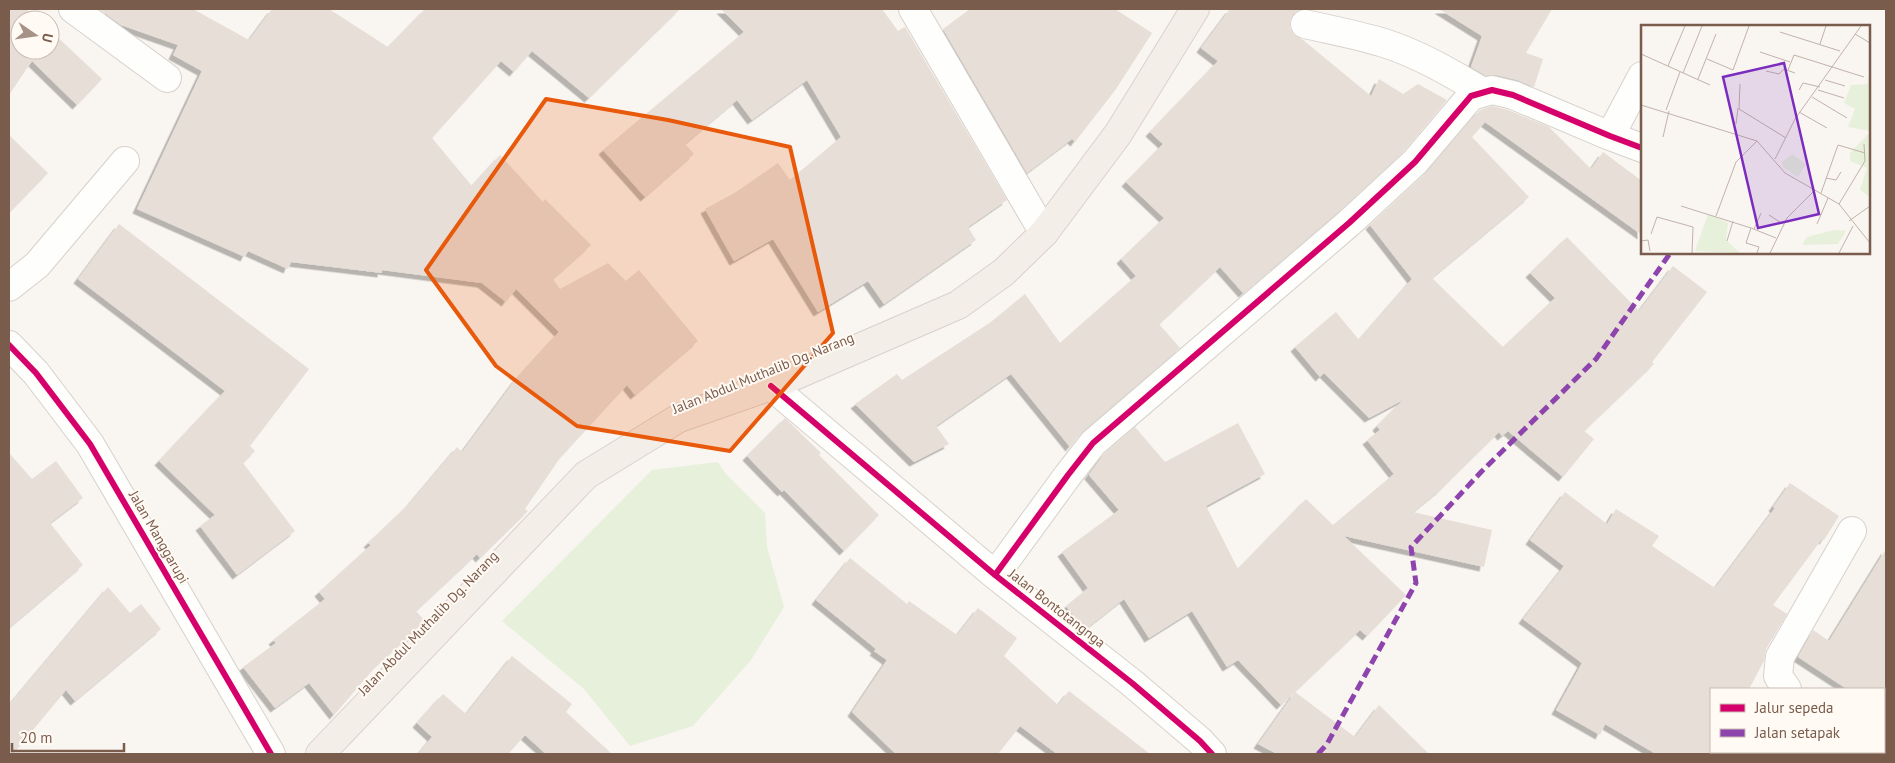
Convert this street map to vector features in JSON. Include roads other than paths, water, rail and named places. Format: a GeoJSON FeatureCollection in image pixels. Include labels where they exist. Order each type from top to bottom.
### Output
{"type":"FeatureCollection","features":[{"type":"Feature","properties":{"kind":"main road","name":"Jalan Abdul Muthalib Dg. Narang"},"geometry":{"type":"LineString","coordinates":[[320,754],[586,475],[679,418],[771,386],[958,305],[1004,272],[1044,233],[1118,134],[1194,9]]}},
{"type":"Feature","properties":{"kind":"street"},"geometry":{"type":"LineString","coordinates":[[73,9],[167,78]]}},
{"type":"Feature","properties":{"kind":"street"},"geometry":{"type":"LineString","coordinates":[[912,9],[1044,233]]}},
{"type":"Feature","properties":{"kind":"street"},"geometry":{"type":"LineString","coordinates":[[1305,24],[1392,46],[1448,70],[1483,92]]}},
{"type":"Feature","properties":{"kind":"street"},"geometry":{"type":"LineString","coordinates":[[1610,136],[1641,78]]}},
{"type":"Feature","properties":{"kind":"street"},"geometry":{"type":"LineString","coordinates":[[995,575],[1093,443],[1364,209],[1415,162],[1471,96],[1492,90],[1514,95],[1641,148]]}},
{"type":"Feature","properties":{"kind":"street"},"geometry":{"type":"LineString","coordinates":[[9,288],[37,265],[125,160]]}},
{"type":"Feature","properties":{"kind":"street","name":"Jalan Manggarupi"},"geometry":{"type":"LineString","coordinates":[[9,345],[36,373],[90,444],[271,754]]}},
{"type":"Feature","properties":{"kind":"street","name":"Jalan Bontotangnga"},"geometry":{"type":"LineString","coordinates":[[771,386],[995,575],[1132,683],[1200,741],[1212,754]]}},
{"type":"Feature","properties":{"kind":"street"},"geometry":{"type":"LineString","coordinates":[[1786,688],[1778,676],[1780,657],[1852,531]]}}]}
